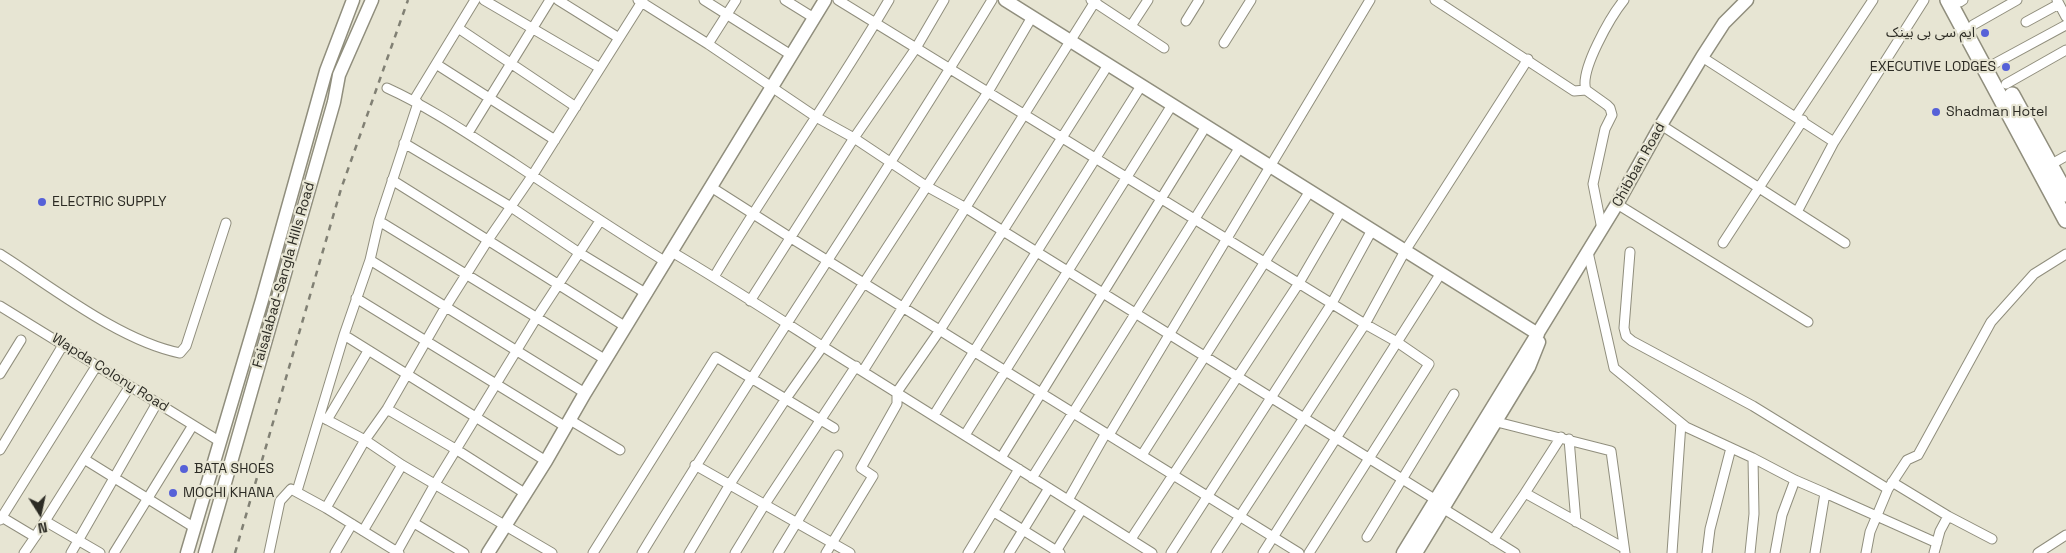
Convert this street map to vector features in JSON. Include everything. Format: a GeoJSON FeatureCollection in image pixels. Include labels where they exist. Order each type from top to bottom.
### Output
{"type":"FeatureCollection","features":[{"type":"Feature","properties":{"kind":"main road"},"geometry":{"type":"LineString","coordinates":[[1958,0],[2066,194]]}},
{"type":"Feature","properties":{"kind":"main road"},"geometry":{"type":"LineString","coordinates":[[1958,0],[2066,220]]}},
{"type":"Feature","properties":{"kind":"street","name":"Faisalabad-Sangla Hills Road"},"geometry":{"type":"LineString","coordinates":[[187,553],[219,441],[231,407],[326,70],[353,0]]}},
{"type":"Feature","properties":{"kind":"street","name":"Faisalabad-Sangla Hills Road"},"geometry":{"type":"LineString","coordinates":[[204,553],[334,102],[338,75],[372,0]]}},
{"type":"Feature","properties":{"kind":"street"},"geometry":{"type":"LineString","coordinates":[[297,491],[324,418],[344,335],[370,260],[379,221],[416,101],[474,0]]}},
{"type":"Feature","properties":{"kind":"street"},"geometry":{"type":"LineString","coordinates":[[484,0],[600,68]]}},
{"type":"Feature","properties":{"kind":"street"},"geometry":{"type":"LineString","coordinates":[[468,133],[550,0]]}},
{"type":"Feature","properties":{"kind":"street"},"geometry":{"type":"LineString","coordinates":[[558,0],[619,38]]}},
{"type":"Feature","properties":{"kind":"street"},"geometry":{"type":"LineString","coordinates":[[704,0],[791,55]]}},
{"type":"Feature","properties":{"kind":"street"},"geometry":{"type":"LineString","coordinates":[[708,44],[736,0]]}},
{"type":"Feature","properties":{"kind":"street"},"geometry":{"type":"LineString","coordinates":[[785,0],[814,18]]}},
{"type":"Feature","properties":{"kind":"street"},"geometry":{"type":"LineString","coordinates":[[488,553],[504,525],[526,494],[585,393],[825,0]]}},
{"type":"Feature","properties":{"kind":"street"},"geometry":{"type":"LineString","coordinates":[[838,0],[1265,263],[1397,342],[1429,364],[1308,553]]}},
{"type":"Feature","properties":{"kind":"street"},"geometry":{"type":"LineString","coordinates":[[714,277],[752,212],[816,117],[889,0]]}},
{"type":"Feature","properties":{"kind":"street"},"geometry":{"type":"LineString","coordinates":[[750,301],[854,138],[916,48],[944,0]]}},
{"type":"Feature","properties":{"kind":"street"},"geometry":{"type":"LineString","coordinates":[[642,553],[695,465],[891,163],[992,0]]}},
{"type":"Feature","properties":{"kind":"street"},"geometry":{"type":"LineString","coordinates":[[1004,0],[1538,334]]}},
{"type":"Feature","properties":{"kind":"street"},"geometry":{"type":"LineString","coordinates":[[1131,26],[1148,0]]}},
{"type":"Feature","properties":{"kind":"street"},"geometry":{"type":"LineString","coordinates":[[1186,21],[1200,0]]}},
{"type":"Feature","properties":{"kind":"street"},"geometry":{"type":"LineString","coordinates":[[1224,43],[1251,0]]}},
{"type":"Feature","properties":{"kind":"street"},"geometry":{"type":"LineString","coordinates":[[1068,500],[1228,240],[1370,0]]}},
{"type":"Feature","properties":{"kind":"street"},"geometry":{"type":"LineString","coordinates":[[1435,0],[1528,59],[1574,91],[1586,90],[1611,111],[1611,119],[1605,129],[1592,184],[1602,228]]}},
{"type":"Feature","properties":{"kind":"street"},"geometry":{"type":"LineString","coordinates":[[1586,90],[1585,78],[1600,39],[1612,14],[1624,0]]}},
{"type":"Feature","properties":{"kind":"street","name":"Chibban Road"},"geometry":{"type":"LineString","coordinates":[[1416,553],[1440,504],[1538,334],[1618,204],[1702,56],[1724,23],[1747,0]]}},
{"type":"Feature","properties":{"kind":"street"},"geometry":{"type":"LineString","coordinates":[[1723,243],[1873,0]]}},
{"type":"Feature","properties":{"kind":"street"},"geometry":{"type":"LineString","coordinates":[[1797,212],[1834,142],[1924,0]]}},
{"type":"Feature","properties":{"kind":"street"},"geometry":{"type":"LineString","coordinates":[[1973,25],[2017,0]]}},
{"type":"Feature","properties":{"kind":"street"},"geometry":{"type":"LineString","coordinates":[[326,508],[365,440],[387,409],[445,308],[576,107],[640,1],[708,44],[816,117],[854,138],[926,186],[966,208],[1369,458],[1515,553]]}},
{"type":"Feature","properties":{"kind":"street"},"geometry":{"type":"LineString","coordinates":[[735,553],[820,419],[903,307],[1025,115],[1094,1],[1164,48]]}},
{"type":"Feature","properties":{"kind":"street"},"geometry":{"type":"LineString","coordinates":[[2026,22],[2058,2],[2066,17]]}},
{"type":"Feature","properties":{"kind":"street"},"geometry":{"type":"LineString","coordinates":[[689,553],[730,484],[823,346],[988,92],[1032,18]]}},
{"type":"Feature","properties":{"kind":"street"},"geometry":{"type":"LineString","coordinates":[[1994,64],[2066,25]]}},
{"type":"Feature","properties":{"kind":"street"},"geometry":{"type":"LineString","coordinates":[[458,28],[576,107]]}},
{"type":"Feature","properties":{"kind":"street"},"geometry":{"type":"LineString","coordinates":[[2006,84],[2066,50]]}},
{"type":"Feature","properties":{"kind":"street"},"geometry":{"type":"LineString","coordinates":[[1702,56],[1834,142]]}},
{"type":"Feature","properties":{"kind":"street"},"geometry":{"type":"LineString","coordinates":[[1216,553],[1365,324],[1405,251],[1528,59]]}},
{"type":"Feature","properties":{"kind":"street"},"geometry":{"type":"LineString","coordinates":[[436,64],[555,140]]}},
{"type":"Feature","properties":{"kind":"street"},"geometry":{"type":"LineString","coordinates":[[826,553],[873,476],[861,468],[897,404],[898,392],[940,330],[1108,65]]}},
{"type":"Feature","properties":{"kind":"street"},"geometry":{"type":"LineString","coordinates":[[934,415],[1141,86]]}},
{"type":"Feature","properties":{"kind":"street"},"geometry":{"type":"LineString","coordinates":[[387,88],[416,101],[468,133],[600,221],[669,257],[714,277],[1152,553]]}},
{"type":"Feature","properties":{"kind":"street"},"geometry":{"type":"LineString","coordinates":[[965,435],[1172,105]]}},
{"type":"Feature","properties":{"kind":"street"},"geometry":{"type":"LineString","coordinates":[[1001,458],[1206,126]]}},
{"type":"Feature","properties":{"kind":"street"},"geometry":{"type":"LineString","coordinates":[[1661,126],[1845,243]]}},
{"type":"Feature","properties":{"kind":"street"},"geometry":{"type":"LineString","coordinates":[[404,142],[511,207],[578,252],[647,294]]}},
{"type":"Feature","properties":{"kind":"street"},"geometry":{"type":"LineString","coordinates":[[1032,478],[1240,147]]}},
{"type":"Feature","properties":{"kind":"street"},"geometry":{"type":"LineString","coordinates":[[2050,165],[2066,156]]}},
{"type":"Feature","properties":{"kind":"street"},"geometry":{"type":"LineString","coordinates":[[392,180],[626,327]]}},
{"type":"Feature","properties":{"kind":"street"},"geometry":{"type":"LineString","coordinates":[[711,186],[791,238],[1299,553]]}},
{"type":"Feature","properties":{"kind":"street"},"geometry":{"type":"LineString","coordinates":[[1142,455],[1310,192]]}},
{"type":"Feature","properties":{"kind":"street"},"geometry":{"type":"LineString","coordinates":[[1618,204],[1808,322]]}},
{"type":"Feature","properties":{"kind":"street"},"geometry":{"type":"LineString","coordinates":[[1131,540],[1299,283],[1341,211]]}},
{"type":"Feature","properties":{"kind":"street"},"geometry":{"type":"LineString","coordinates":[[379,221],[606,360]]}},
{"type":"Feature","properties":{"kind":"street"},"geometry":{"type":"LineString","coordinates":[[269,553],[280,501],[291,489],[363,531],[385,549],[398,552],[435,484],[516,351],[578,252],[600,221]]}},
{"type":"Feature","properties":{"kind":"street"},"geometry":{"type":"LineString","coordinates":[[0,254],[119,330],[169,351],[180,353],[186,346],[226,223]]}},
{"type":"Feature","properties":{"kind":"street"},"geometry":{"type":"LineString","coordinates":[[1171,553],[1332,303],[1372,230]]}},
{"type":"Feature","properties":{"kind":"street"},"geometry":{"type":"LineString","coordinates":[[1588,252],[1614,368],[1686,427],[1753,458],[1794,480],[1937,543]]}},
{"type":"Feature","properties":{"kind":"street"},"geometry":{"type":"LineString","coordinates":[[1630,252],[1624,328],[1626,336],[1632,341],[1753,406],[1890,486],[1992,539]]}},
{"type":"Feature","properties":{"kind":"street"},"geometry":{"type":"LineString","coordinates":[[1866,553],[1876,515],[1890,486],[1907,460],[1918,455],[1991,322],[2034,274],[2066,254]]}},
{"type":"Feature","properties":{"kind":"street"},"geometry":{"type":"LineString","coordinates":[[370,260],[585,393]]}},
{"type":"Feature","properties":{"kind":"street"},"geometry":{"type":"LineString","coordinates":[[1262,553],[1441,274]]}},
{"type":"Feature","properties":{"kind":"street"},"geometry":{"type":"LineString","coordinates":[[356,298],[427,340],[497,385],[620,450]]}},
{"type":"Feature","properties":{"kind":"street","name":"Wapda Colony Road"},"geometry":{"type":"LineString","coordinates":[[0,306],[219,441]]}},
{"type":"Feature","properties":{"kind":"street","name":"Chibban Road"},"geometry":{"type":"LineString","coordinates":[[1403,553],[1440,504],[1496,422],[1529,368],[1539,344],[1538,334]]}},
{"type":"Feature","properties":{"kind":"street"},"geometry":{"type":"LineString","coordinates":[[344,335],[546,461]]}},
{"type":"Feature","properties":{"kind":"street"},"geometry":{"type":"LineString","coordinates":[[0,374],[20,340]]}},
{"type":"Feature","properties":{"kind":"street"},"geometry":{"type":"LineString","coordinates":[[0,450],[63,345]]}},
{"type":"Feature","properties":{"kind":"street"},"geometry":{"type":"LineString","coordinates":[[324,418],[368,351]]}},
{"type":"Feature","properties":{"kind":"street"},"geometry":{"type":"LineString","coordinates":[[593,553],[716,357],[834,428]]}},
{"type":"Feature","properties":{"kind":"street"},"geometry":{"type":"LineString","coordinates":[[35,537],[1,518],[97,366]]}},
{"type":"Feature","properties":{"kind":"street"},"geometry":{"type":"LineString","coordinates":[[24,553],[130,386]]}},
{"type":"Feature","properties":{"kind":"street"},"geometry":{"type":"LineString","coordinates":[[1367,537],[1454,394]]}},
{"type":"Feature","properties":{"kind":"street"},"geometry":{"type":"LineString","coordinates":[[71,553],[157,403]]}},
{"type":"Feature","properties":{"kind":"street"},"geometry":{"type":"LineString","coordinates":[[231,407],[244,410]]}},
{"type":"Feature","properties":{"kind":"street"},"geometry":{"type":"LineString","coordinates":[[387,409],[457,450],[526,494]]}},
{"type":"Feature","properties":{"kind":"street"},"geometry":{"type":"LineString","coordinates":[[324,418],[365,440],[402,465],[552,553]]}},
{"type":"Feature","properties":{"kind":"street"},"geometry":{"type":"LineString","coordinates":[[1496,422],[1565,438],[1610,451],[1624,551]]}},
{"type":"Feature","properties":{"kind":"street"},"geometry":{"type":"LineString","coordinates":[[1672,553],[1681,423]]}},
{"type":"Feature","properties":{"kind":"street"},"geometry":{"type":"LineString","coordinates":[[114,553],[193,425]]}},
{"type":"Feature","properties":{"kind":"street"},"geometry":{"type":"LineString","coordinates":[[1493,540],[1565,438]]}},
{"type":"Feature","properties":{"kind":"street"},"geometry":{"type":"LineString","coordinates":[[1565,438],[1576,522]]}},
{"type":"Feature","properties":{"kind":"street"},"geometry":{"type":"LineString","coordinates":[[1707,553],[1710,529],[1731,448]]}},
{"type":"Feature","properties":{"kind":"street"},"geometry":{"type":"LineString","coordinates":[[778,553],[838,455]]}},
{"type":"Feature","properties":{"kind":"street"},"geometry":{"type":"LineString","coordinates":[[1750,553],[1754,514],[1753,458]]}},
{"type":"Feature","properties":{"kind":"street"},"geometry":{"type":"LineString","coordinates":[[84,459],[195,528]]}},
{"type":"Feature","properties":{"kind":"street"},"geometry":{"type":"LineString","coordinates":[[363,531],[402,465]]}},
{"type":"Feature","properties":{"kind":"street"},"geometry":{"type":"LineString","coordinates":[[695,465],[850,553]]}},
{"type":"Feature","properties":{"kind":"street"},"geometry":{"type":"LineString","coordinates":[[968,553],[1019,469]]}},
{"type":"Feature","properties":{"kind":"street"},"geometry":{"type":"LineString","coordinates":[[1775,553],[1782,515],[1794,480]]}},
{"type":"Feature","properties":{"kind":"street"},"geometry":{"type":"LineString","coordinates":[[1009,553],[1049,488]]}},
{"type":"Feature","properties":{"kind":"street"},"geometry":{"type":"LineString","coordinates":[[1525,493],[1624,551]]}},
{"type":"Feature","properties":{"kind":"street"},"geometry":{"type":"LineString","coordinates":[[1815,553],[1825,493]]}},
{"type":"Feature","properties":{"kind":"street"},"geometry":{"type":"LineString","coordinates":[[994,512],[1057,552],[1082,509]]}},
{"type":"Feature","properties":{"kind":"street"},"geometry":{"type":"LineString","coordinates":[[1934,553],[1940,532],[1948,516]]}},
{"type":"Feature","properties":{"kind":"street"},"geometry":{"type":"LineString","coordinates":[[45,521],[100,553]]}},
{"type":"Feature","properties":{"kind":"street"},"geometry":{"type":"LineString","coordinates":[[414,523],[464,553]]}},
{"type":"Feature","properties":{"kind":"street"},"geometry":{"type":"LineString","coordinates":[[335,553],[352,524]]}},
{"type":"Feature","properties":{"kind":"street"},"geometry":{"type":"LineString","coordinates":[[2038,553],[2066,535]]}},
{"type":"Feature","properties":{"kind":"railway"},"geometry":{"type":"LineString","coordinates":[[235,553],[341,189],[408,0]]}},
{"type":"Feature","properties":{"kind":"place","name":"ایم سی بی بینک"},"geometry":{"type":"Point","coordinates":[1985,33]}},
{"type":"Feature","properties":{"kind":"place","name":"EXECUTIVE LODGES"},"geometry":{"type":"Point","coordinates":[2006,67]}},
{"type":"Feature","properties":{"kind":"place","name":"Shadman Hotel"},"geometry":{"type":"Point","coordinates":[1936,112]}},
{"type":"Feature","properties":{"kind":"place","name":"ELECTRIC SUPPLY"},"geometry":{"type":"Point","coordinates":[42,202]}},
{"type":"Feature","properties":{"kind":"place","name":"BATA SHOES"},"geometry":{"type":"Point","coordinates":[184,469]}},
{"type":"Feature","properties":{"kind":"place","name":"MOCHI KHANA"},"geometry":{"type":"Point","coordinates":[173,493]}}]}
